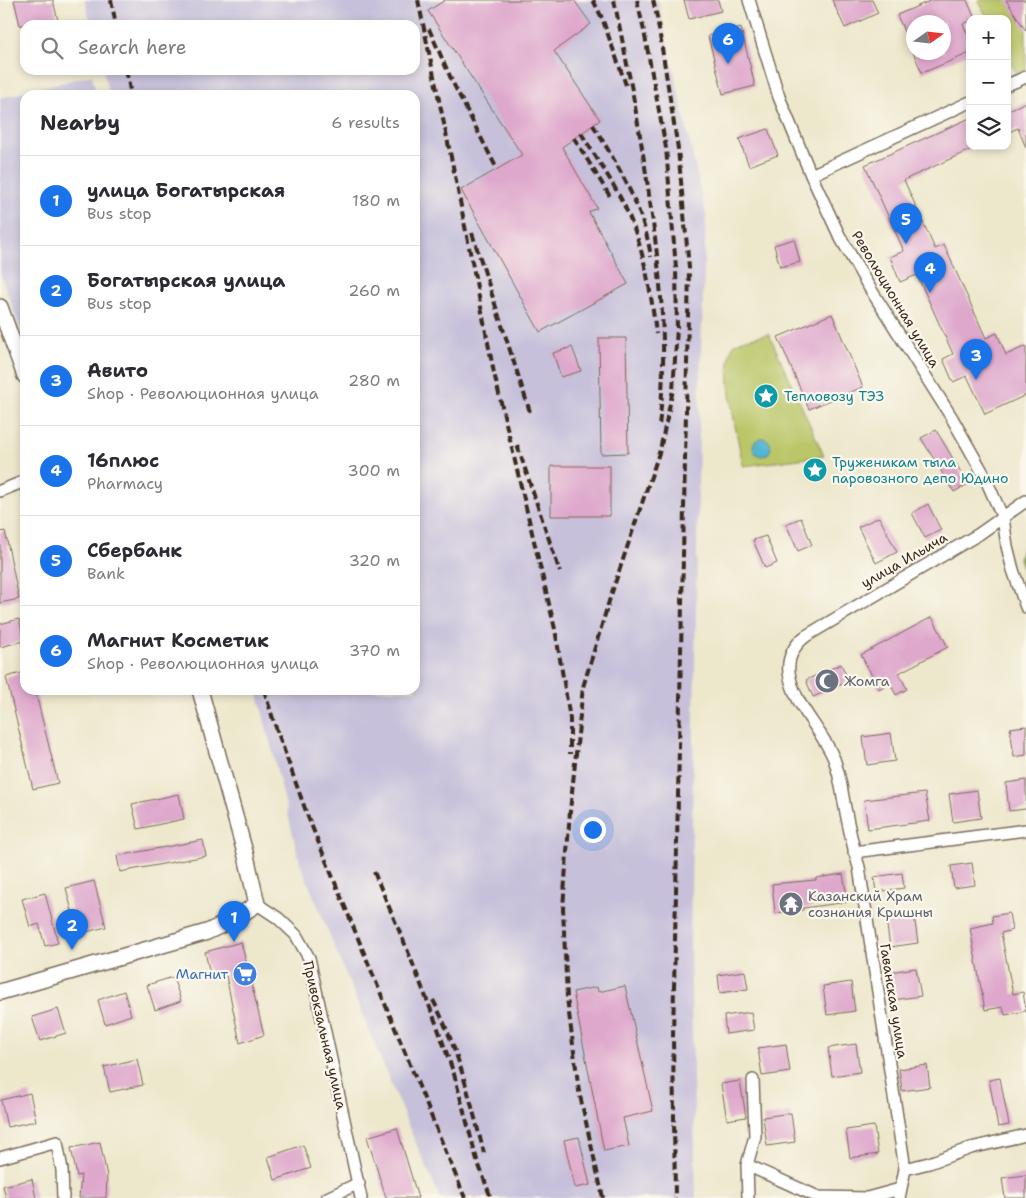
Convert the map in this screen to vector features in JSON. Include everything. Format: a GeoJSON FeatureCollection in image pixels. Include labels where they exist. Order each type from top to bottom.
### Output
{"type":"FeatureCollection","features":[{"type":"Feature","properties":{"kind":"main road"},"geometry":{"type":"LineString","coordinates":[[0,307],[20,362]]}},
{"type":"Feature","properties":{"kind":"main road"},"geometry":{"type":"LineString","coordinates":[[0,992],[207,932],[234,919],[257,904],[246,856],[201,695]]}},
{"type":"Feature","properties":{"kind":"street","name":"Революционная улица"},"geometry":{"type":"LineString","coordinates":[[749,0],[778,97],[836,228],[866,282],[952,418],[983,473],[1003,518],[1013,570],[1026,607]]}},
{"type":"Feature","properties":{"kind":"street"},"geometry":{"type":"LineString","coordinates":[[1011,83],[1026,76]]}},
{"type":"Feature","properties":{"kind":"street"},"geometry":{"type":"LineString","coordinates":[[811,175],[966,104]]}},
{"type":"Feature","properties":{"kind":"street"},"geometry":{"type":"LineString","coordinates":[[0,490],[20,484]]}},
{"type":"Feature","properties":{"kind":"street","name":"улица Ильича"},"geometry":{"type":"LineString","coordinates":[[796,644],[812,632],[979,534],[1026,500]]}},
{"type":"Feature","properties":{"kind":"street","name":"Гаванская улица"},"geometry":{"type":"LineString","coordinates":[[796,644],[789,662],[788,671],[799,701],[830,749],[835,762],[858,867],[905,1169],[900,1194]]}},
{"type":"Feature","properties":{"kind":"street"},"geometry":{"type":"LineString","coordinates":[[854,852],[1026,830]]}},
{"type":"Feature","properties":{"kind":"street","name":"Привокзальная улица"},"geometry":{"type":"LineString","coordinates":[[257,904],[278,918],[296,935],[308,958],[361,1198]]}},
{"type":"Feature","properties":{"kind":"street"},"geometry":{"type":"LineString","coordinates":[[748,1198],[747,1165],[754,1136],[753,1080]]}},
{"type":"Feature","properties":{"kind":"street"},"geometry":{"type":"LineString","coordinates":[[905,1169],[929,1163],[971,1148],[1026,1135]]}},
{"type":"Feature","properties":{"kind":"street"},"geometry":{"type":"LineString","coordinates":[[0,1158],[57,1142],[62,1170],[63,1198]]}},
{"type":"Feature","properties":{"kind":"street"},"geometry":{"type":"LineString","coordinates":[[747,1165],[818,1197],[867,1198],[900,1194]]}},
{"type":"Feature","properties":{"kind":"street"},"geometry":{"type":"LineString","coordinates":[[327,1198],[358,1183]]}},
{"type":"Feature","properties":{"kind":"shaded area"},"geometry":{"type":"Polygon","coordinates":[[[85,0],[658,0],[706,215],[700,381],[690,949],[696,1198],[440,1198],[407,1123],[300,863],[258,695],[420,695],[420,90],[108,90],[104,75],[420,75],[420,20],[90,20],[85,0]]]}},
{"type":"Feature","properties":{"kind":"shaded area"},"geometry":{"type":"Polygon","coordinates":[[[92,75],[95,90],[32,90],[92,75]]]}},
{"type":"Feature","properties":{"kind":"shaded area"},"geometry":{"type":"Polygon","coordinates":[[[20,93],[20,328],[0,273],[0,98],[20,93]]]}},
{"type":"Feature","properties":{"kind":"green space"},"geometry":{"type":"Polygon","coordinates":[[[978,0],[1026,0],[1026,70],[1017,73],[1011,64],[1011,15],[986,15],[978,0]]]}},
{"type":"Feature","properties":{"kind":"green space"},"geometry":{"type":"Polygon","coordinates":[[[769,334],[824,456],[743,466],[731,402],[729,384],[730,353],[738,342],[769,334]]]}},
{"type":"Feature","properties":{"kind":"green space"},"geometry":{"type":"Polygon","coordinates":[[[1026,536],[1026,581],[1019,558],[1026,536]]]}},
{"type":"Feature","properties":{"kind":"water"},"geometry":{"type":"Polygon","coordinates":[[[762,438],[768,441],[771,447],[768,453],[762,456],[756,453],[753,447],[756,441],[762,438]]]}},
{"type":"Feature","properties":{"kind":"building"},"geometry":{"type":"Polygon","coordinates":[[[14,0],[53,0],[58,20],[20,20],[20,25],[14,0]]]}},
{"type":"Feature","properties":{"kind":"building"},"geometry":{"type":"Polygon","coordinates":[[[445,0],[574,0],[591,24],[554,51],[600,120],[562,147],[597,208],[589,212],[628,284],[540,332],[461,190],[522,155],[428,11],[445,0]]]}},
{"type":"Feature","properties":{"kind":"building"},"geometry":{"type":"Polygon","coordinates":[[[684,0],[718,0],[721,11],[689,19],[684,0]]]}},
{"type":"Feature","properties":{"kind":"building"},"geometry":{"type":"Polygon","coordinates":[[[832,0],[872,0],[878,13],[845,28],[832,0]]]}},
{"type":"Feature","properties":{"kind":"building"},"geometry":{"type":"Polygon","coordinates":[[[932,0],[967,0],[973,15],[966,15],[966,23],[963,24],[966,31],[966,55],[922,73],[916,60],[951,60],[951,15],[906,15],[906,36],[897,15],[932,0]]]}},
{"type":"Feature","properties":{"kind":"building"},"geometry":{"type":"Polygon","coordinates":[[[1006,0],[1026,0],[1026,31],[1006,0]]]}},
{"type":"Feature","properties":{"kind":"building"},"geometry":{"type":"Polygon","coordinates":[[[741,28],[755,86],[723,94],[708,36],[741,28]]]}},
{"type":"Feature","properties":{"kind":"building"},"geometry":{"type":"Polygon","coordinates":[[[1026,102],[1026,148],[1018,128],[1011,131],[1011,109],[1026,102]]]}},
{"type":"Feature","properties":{"kind":"building"},"geometry":{"type":"Polygon","coordinates":[[[966,120],[966,150],[970,150],[904,180],[935,249],[944,245],[986,338],[997,333],[1006,355],[1026,346],[1026,395],[985,414],[967,376],[953,382],[943,359],[953,354],[917,275],[900,282],[890,257],[904,251],[865,165],[966,120]]]}},
{"type":"Feature","properties":{"kind":"building"},"geometry":{"type":"Polygon","coordinates":[[[768,129],[778,155],[749,166],[739,139],[768,129]]]}},
{"type":"Feature","properties":{"kind":"building"},"geometry":{"type":"Polygon","coordinates":[[[794,239],[800,262],[780,267],[774,245],[794,239]]]}},
{"type":"Feature","properties":{"kind":"building"},"geometry":{"type":"Polygon","coordinates":[[[832,314],[863,387],[809,409],[778,337],[832,314]]]}},
{"type":"Feature","properties":{"kind":"building"},"geometry":{"type":"Polygon","coordinates":[[[599,338],[626,338],[628,453],[601,454],[599,338]]]}},
{"type":"Feature","properties":{"kind":"building"},"geometry":{"type":"Polygon","coordinates":[[[572,347],[581,371],[561,377],[553,353],[572,347]]]}},
{"type":"Feature","properties":{"kind":"building"},"geometry":{"type":"Polygon","coordinates":[[[936,430],[968,484],[954,492],[921,438],[936,430]]]}},
{"type":"Feature","properties":{"kind":"building"},"geometry":{"type":"Polygon","coordinates":[[[551,466],[610,466],[610,516],[551,516],[551,466]]]}},
{"type":"Feature","properties":{"kind":"building"},"geometry":{"type":"Polygon","coordinates":[[[928,504],[941,530],[925,538],[912,513],[928,504]]]}},
{"type":"Feature","properties":{"kind":"building"},"geometry":{"type":"Polygon","coordinates":[[[879,517],[897,552],[876,563],[858,527],[879,517]]]}},
{"type":"Feature","properties":{"kind":"building"},"geometry":{"type":"Polygon","coordinates":[[[801,518],[812,545],[798,551],[786,524],[801,518]]]}},
{"type":"Feature","properties":{"kind":"building"},"geometry":{"type":"Polygon","coordinates":[[[5,531],[19,599],[0,603],[0,532],[5,531]]]}},
{"type":"Feature","properties":{"kind":"building"},"geometry":{"type":"Polygon","coordinates":[[[766,536],[777,563],[765,568],[753,540],[766,536]]]}},
{"type":"Feature","properties":{"kind":"building"},"geometry":{"type":"Polygon","coordinates":[[[932,617],[948,647],[899,673],[907,689],[896,695],[890,683],[879,689],[861,655],[932,617]]]}},
{"type":"Feature","properties":{"kind":"building"},"geometry":{"type":"Polygon","coordinates":[[[19,619],[20,642],[0,647],[0,624],[19,619]]]}},
{"type":"Feature","properties":{"kind":"building","name":"Жомга"},"geometry":{"type":"Polygon","coordinates":[[[841,664],[849,681],[813,697],[806,680],[841,664]]]}},
{"type":"Feature","properties":{"kind":"building"},"geometry":{"type":"Polygon","coordinates":[[[20,673],[20,695],[36,695],[58,783],[33,789],[6,677],[20,673]]]}},
{"type":"Feature","properties":{"kind":"building"},"geometry":{"type":"Polygon","coordinates":[[[1026,726],[1026,755],[1014,757],[1010,728],[1026,726]]]}},
{"type":"Feature","properties":{"kind":"building"},"geometry":{"type":"Polygon","coordinates":[[[891,733],[895,761],[867,765],[863,737],[891,733]]]}},
{"type":"Feature","properties":{"kind":"building"},"geometry":{"type":"Polygon","coordinates":[[[1026,780],[1026,809],[1009,811],[1006,783],[1026,780]]]}},
{"type":"Feature","properties":{"kind":"building"},"geometry":{"type":"Polygon","coordinates":[[[977,790],[981,818],[953,822],[949,794],[977,790]]]}},
{"type":"Feature","properties":{"kind":"building"},"geometry":{"type":"Polygon","coordinates":[[[925,793],[930,821],[868,829],[864,800],[925,793]]]}},
{"type":"Feature","properties":{"kind":"building"},"geometry":{"type":"Polygon","coordinates":[[[179,794],[184,819],[138,829],[132,804],[179,794]]]}},
{"type":"Feature","properties":{"kind":"building"},"geometry":{"type":"Polygon","coordinates":[[[203,840],[206,856],[120,872],[117,856],[203,840]]]}},
{"type":"Feature","properties":{"kind":"building"},"geometry":{"type":"Polygon","coordinates":[[[972,863],[975,885],[954,888],[951,866],[972,863]]]}},
{"type":"Feature","properties":{"kind":"building"},"geometry":{"type":"Polygon","coordinates":[[[902,873],[904,888],[876,892],[874,877],[902,873]]]}},
{"type":"Feature","properties":{"kind":"building"},"geometry":{"type":"Polygon","coordinates":[[[843,874],[848,902],[775,913],[772,884],[816,880],[816,878],[843,874]]]}},
{"type":"Feature","properties":{"kind":"building"},"geometry":{"type":"Polygon","coordinates":[[[94,881],[106,927],[78,934],[66,888],[94,881]]]}},
{"type":"Feature","properties":{"kind":"building"},"geometry":{"type":"Polygon","coordinates":[[[45,893],[58,943],[45,946],[39,924],[30,927],[22,899],[45,893]]]}},
{"type":"Feature","properties":{"kind":"building"},"geometry":{"type":"Polygon","coordinates":[[[1009,913],[1012,930],[1001,933],[1013,994],[1023,992],[1026,1011],[1005,1015],[1003,1007],[985,1010],[970,928],[993,923],[992,916],[1009,913]]]}},
{"type":"Feature","properties":{"kind":"building"},"geometry":{"type":"Polygon","coordinates":[[[914,915],[918,943],[890,947],[886,919],[914,915]]]}},
{"type":"Feature","properties":{"kind":"building"},"geometry":{"type":"Polygon","coordinates":[[[241,942],[264,1035],[240,1043],[225,971],[210,974],[205,952],[241,942]]]}},
{"type":"Feature","properties":{"kind":"building"},"geometry":{"type":"Polygon","coordinates":[[[916,968],[921,996],[893,1000],[889,972],[916,968]]]}},
{"type":"Feature","properties":{"kind":"building"},"geometry":{"type":"Polygon","coordinates":[[[745,971],[748,989],[720,993],[718,975],[745,971]]]}},
{"type":"Feature","properties":{"kind":"building"},"geometry":{"type":"Polygon","coordinates":[[[173,977],[181,1001],[155,1010],[147,985],[173,977]]]}},
{"type":"Feature","properties":{"kind":"building"},"geometry":{"type":"Polygon","coordinates":[[[851,982],[855,1011],[827,1015],[823,986],[851,982]]]}},
{"type":"Feature","properties":{"kind":"building"},"geometry":{"type":"Polygon","coordinates":[[[625,986],[653,1111],[623,1118],[629,1146],[604,1151],[573,992],[597,987],[598,992],[625,986]]]}},
{"type":"Feature","properties":{"kind":"building"},"geometry":{"type":"Polygon","coordinates":[[[124,991],[131,1015],[105,1024],[98,1000],[124,991]]]}},
{"type":"Feature","properties":{"kind":"building"},"geometry":{"type":"Polygon","coordinates":[[[58,1009],[66,1033],[40,1041],[32,1017],[58,1009]]]}},
{"type":"Feature","properties":{"kind":"building"},"geometry":{"type":"Polygon","coordinates":[[[751,1012],[754,1030],[726,1034],[724,1016],[751,1012]]]}},
{"type":"Feature","properties":{"kind":"building"},"geometry":{"type":"Polygon","coordinates":[[[786,1044],[790,1072],[762,1076],[758,1048],[786,1044]]]}},
{"type":"Feature","properties":{"kind":"building"},"geometry":{"type":"Polygon","coordinates":[[[856,1044],[860,1072],[832,1076],[828,1048],[856,1044]]]}},
{"type":"Feature","properties":{"kind":"building"},"geometry":{"type":"Polygon","coordinates":[[[137,1059],[143,1085],[110,1092],[104,1067],[137,1059]]]}},
{"type":"Feature","properties":{"kind":"building"},"geometry":{"type":"Polygon","coordinates":[[[927,1065],[930,1087],[902,1091],[899,1069],[927,1065]]]}},
{"type":"Feature","properties":{"kind":"building"},"geometry":{"type":"Polygon","coordinates":[[[1000,1078],[1009,1125],[998,1127],[989,1080],[1000,1078]]]}},
{"type":"Feature","properties":{"kind":"building"},"geometry":{"type":"Polygon","coordinates":[[[740,1081],[746,1117],[727,1120],[721,1084],[740,1081]]]}},
{"type":"Feature","properties":{"kind":"building"},"geometry":{"type":"Polygon","coordinates":[[[30,1093],[36,1121],[7,1127],[1,1100],[30,1093]]]}},
{"type":"Feature","properties":{"kind":"building"},"geometry":{"type":"Polygon","coordinates":[[[791,1113],[795,1142],[767,1146],[763,1117],[791,1113]]]}},
{"type":"Feature","properties":{"kind":"building"},"geometry":{"type":"Polygon","coordinates":[[[874,1126],[878,1154],[850,1158],[846,1130],[874,1126]]]}},
{"type":"Feature","properties":{"kind":"building"},"geometry":{"type":"Polygon","coordinates":[[[397,1128],[418,1198],[386,1198],[367,1137],[397,1128]]]}},
{"type":"Feature","properties":{"kind":"building"},"geometry":{"type":"Polygon","coordinates":[[[579,1137],[590,1185],[575,1188],[564,1140],[579,1137]]]}},
{"type":"Feature","properties":{"kind":"building"},"geometry":{"type":"Polygon","coordinates":[[[100,1142],[107,1176],[106,1198],[79,1198],[81,1175],[77,1176],[71,1148],[100,1142]]]}},
{"type":"Feature","properties":{"kind":"building"},"geometry":{"type":"Polygon","coordinates":[[[303,1145],[311,1168],[275,1180],[268,1157],[303,1145]]]}},
{"type":"Feature","properties":{"kind":"building"},"geometry":{"type":"Polygon","coordinates":[[[1026,1175],[1026,1198],[1005,1198],[1002,1178],[1026,1175]]]}},
{"type":"Feature","properties":{"kind":"building"},"geometry":{"type":"Polygon","coordinates":[[[32,1179],[36,1198],[6,1198],[3,1186],[32,1179]]]}},
{"type":"Feature","properties":{"kind":"railway"},"geometry":{"type":"LineString","coordinates":[[111,0],[115,20]]}},
{"type":"Feature","properties":{"kind":"railway"},"geometry":{"type":"LineString","coordinates":[[418,0],[494,373],[555,629],[570,719],[570,754]]}},
{"type":"Feature","properties":{"kind":"railway"},"geometry":{"type":"LineString","coordinates":[[593,0],[602,18],[626,85]]}},
{"type":"Feature","properties":{"kind":"railway"},"geometry":{"type":"LineString","coordinates":[[614,0],[638,126],[660,286],[663,370],[659,426]]}},
{"type":"Feature","properties":{"kind":"railway"},"geometry":{"type":"LineString","coordinates":[[603,1198],[579,1091],[567,998],[563,908],[570,811],[583,687],[610,598],[660,450],[673,390],[677,328],[676,268],[666,148],[637,0]]}},
{"type":"Feature","properties":{"kind":"railway"},"geometry":{"type":"LineString","coordinates":[[653,0],[678,149],[689,268],[673,1036],[675,1198]]}},
{"type":"Feature","properties":{"kind":"railway"},"geometry":{"type":"LineString","coordinates":[[429,29],[453,83],[497,169]]}},
{"type":"Feature","properties":{"kind":"railway"},"geometry":{"type":"LineString","coordinates":[[127,75],[130,90]]}},
{"type":"Feature","properties":{"kind":"railway"},"geometry":{"type":"LineString","coordinates":[[593,125],[629,188],[648,239],[651,257]]}},
{"type":"Feature","properties":{"kind":"railway"},"geometry":{"type":"LineString","coordinates":[[581,133],[616,190],[638,239],[646,270],[656,334]]}},
{"type":"Feature","properties":{"kind":"railway"},"geometry":{"type":"LineString","coordinates":[[574,138],[611,198]]}},
{"type":"Feature","properties":{"kind":"railway"},"geometry":{"type":"LineString","coordinates":[[472,233],[530,412]]}},
{"type":"Feature","properties":{"kind":"railway"},"geometry":{"type":"LineString","coordinates":[[517,445],[560,572]]}},
{"type":"Feature","properties":{"kind":"railway"},"geometry":{"type":"LineString","coordinates":[[266,695],[308,817],[465,1198]]}},
{"type":"Feature","properties":{"kind":"railway"},"geometry":{"type":"LineString","coordinates":[[374,872],[436,1023],[454,1074],[477,1160],[491,1198]]}},
{"type":"Feature","properties":{"kind":"railway"},"geometry":{"type":"LineString","coordinates":[[433,1000],[457,1056],[484,1153]]}},
{"type":"Feature","properties":{"kind":"place","name":"Магнит Косметик"},"geometry":{"type":"Point","coordinates":[728,64]}},
{"type":"Feature","properties":{"kind":"place","name":"Сбербанк"},"geometry":{"type":"Point","coordinates":[906,244]}},
{"type":"Feature","properties":{"kind":"place","name":"16плюс"},"geometry":{"type":"Point","coordinates":[930,293]}},
{"type":"Feature","properties":{"kind":"place","name":"Авито"},"geometry":{"type":"Point","coordinates":[976,380]}},
{"type":"Feature","properties":{"kind":"place","name":"Тепловозу ТЭ3"},"geometry":{"type":"Point","coordinates":[766,396]}},
{"type":"Feature","properties":{"kind":"place","name":"Труженикам тыла паровозного депо Юдино"},"geometry":{"type":"Point","coordinates":[815,470]}},
{"type":"Feature","properties":{"kind":"place","name":"Жомга"},"geometry":{"type":"Point","coordinates":[827,681]}},
{"type":"Feature","properties":{"kind":"place","name":"Казанский Храм сознания Кришны"},"geometry":{"type":"Point","coordinates":[791,904]}},
{"type":"Feature","properties":{"kind":"place","name":"улица Богатырская"},"geometry":{"type":"Point","coordinates":[234,942]}},
{"type":"Feature","properties":{"kind":"place","name":"Богатырская улица"},"geometry":{"type":"Point","coordinates":[72,950]}},
{"type":"Feature","properties":{"kind":"place","name":"Магнит"},"geometry":{"type":"Point","coordinates":[245,974]}}]}
